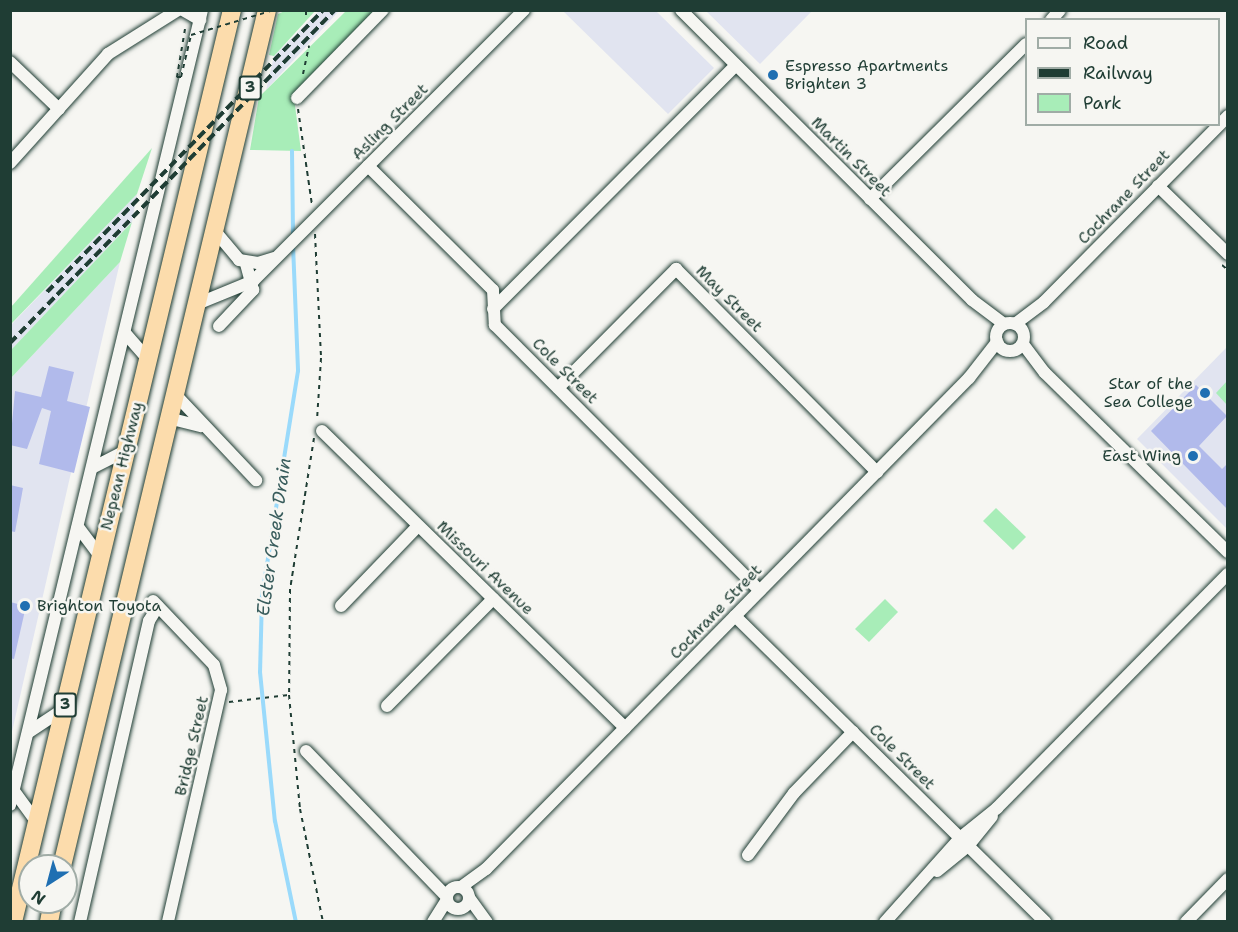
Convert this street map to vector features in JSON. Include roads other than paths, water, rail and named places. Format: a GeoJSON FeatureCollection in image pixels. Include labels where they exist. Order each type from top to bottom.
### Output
{"type":"FeatureCollection","features":[{"type":"Feature","properties":{"kind":"highway","name":"Nepean Highway"},"geometry":{"type":"LineString","coordinates":[[13,921],[65,708],[99,555],[149,361],[232,10]]}},
{"type":"Feature","properties":{"kind":"highway","name":"Nepean Highway"},"geometry":{"type":"LineString","coordinates":[[65,854],[267,10]]}},
{"type":"Feature","properties":{"kind":"highway"},"geometry":{"type":"LineString","coordinates":[[149,361],[181,369]]}},
{"type":"Feature","properties":{"kind":"street"},"geometry":{"type":"LineString","coordinates":[[10,164],[117,46],[178,10]]}},
{"type":"Feature","properties":{"kind":"street"},"geometry":{"type":"LineString","coordinates":[[10,805],[201,15],[183,10]]}},
{"type":"Feature","properties":{"kind":"street"},"geometry":{"type":"LineString","coordinates":[[297,98],[383,10]]}},
{"type":"Feature","properties":{"kind":"street","name":"Asling Street"},"geometry":{"type":"LineString","coordinates":[[197,304],[253,281],[524,10]]}},
{"type":"Feature","properties":{"kind":"street","name":"Martin Street"},"geometry":{"type":"LineString","coordinates":[[681,10],[1227,552]]}},
{"type":"Feature","properties":{"kind":"street"},"geometry":{"type":"LineString","coordinates":[[870,199],[1025,45]]}},
{"type":"Feature","properties":{"kind":"street"},"geometry":{"type":"LineString","coordinates":[[10,62],[59,109]]}},
{"type":"Feature","properties":{"kind":"street"},"geometry":{"type":"LineString","coordinates":[[493,309],[736,65]]}},
{"type":"Feature","properties":{"kind":"street","name":"Cochrane Street"},"geometry":{"type":"LineString","coordinates":[[434,921],[1217,126]]}},
{"type":"Feature","properties":{"kind":"street","name":"Cole Street"},"geometry":{"type":"LineString","coordinates":[[368,166],[493,290],[495,326],[760,591]]}},
{"type":"Feature","properties":{"kind":"street"},"geometry":{"type":"LineString","coordinates":[[1158,186],[1225,247]]}},
{"type":"Feature","properties":{"kind":"street"},"geometry":{"type":"LineString","coordinates":[[215,231],[232,255],[246,263],[253,281]]}},
{"type":"Feature","properties":{"kind":"street"},"geometry":{"type":"LineString","coordinates":[[246,263],[278,256]]}},
{"type":"Feature","properties":{"kind":"street","name":"May Street"},"geometry":{"type":"LineString","coordinates":[[558,388],[676,269],[877,472]]}},
{"type":"Feature","properties":{"kind":"street","name":"Asling Street"},"geometry":{"type":"LineString","coordinates":[[219,326],[252,292],[253,281]]}},
{"type":"Feature","properties":{"kind":"street"},"geometry":{"type":"LineString","coordinates":[[125,333],[149,361]]}},
{"type":"Feature","properties":{"kind":"street"},"geometry":{"type":"LineString","coordinates":[[174,393],[201,426],[256,480]]}},
{"type":"Feature","properties":{"kind":"street"},"geometry":{"type":"LineString","coordinates":[[168,418],[201,426]]}},
{"type":"Feature","properties":{"kind":"street","name":"Missouri Avenue"},"geometry":{"type":"LineString","coordinates":[[322,431],[626,728]]}},
{"type":"Feature","properties":{"kind":"street"},"geometry":{"type":"LineString","coordinates":[[92,468],[125,451]]}},
{"type":"Feature","properties":{"kind":"street"},"geometry":{"type":"LineString","coordinates":[[340,606],[418,526]]}},
{"type":"Feature","properties":{"kind":"street"},"geometry":{"type":"LineString","coordinates":[[78,527],[99,555]]}},
{"type":"Feature","properties":{"kind":"street"},"geometry":{"type":"LineString","coordinates":[[885,921],[1227,574]]}},
{"type":"Feature","properties":{"kind":"street"},"geometry":{"type":"LineString","coordinates":[[387,706],[493,599]]}},
{"type":"Feature","properties":{"kind":"street","name":"Bridge Street"},"geometry":{"type":"LineString","coordinates":[[80,921],[149,621],[155,604],[214,665],[221,690],[168,921]]}},
{"type":"Feature","properties":{"kind":"street","name":"Cole Street"},"geometry":{"type":"LineString","coordinates":[[735,616],[1045,921]]}},
{"type":"Feature","properties":{"kind":"street"},"geometry":{"type":"LineString","coordinates":[[29,732],[65,708]]}},
{"type":"Feature","properties":{"kind":"street"},"geometry":{"type":"LineString","coordinates":[[748,855],[794,793],[853,732]]}},
{"type":"Feature","properties":{"kind":"street"},"geometry":{"type":"LineString","coordinates":[[306,751],[428,873],[486,921]]}},
{"type":"Feature","properties":{"kind":"street"},"geometry":{"type":"LineString","coordinates":[[14,791],[37,823]]}},
{"type":"Feature","properties":{"kind":"street"},"geometry":{"type":"LineString","coordinates":[[1186,921],[1227,879]]}},
{"type":"Feature","properties":{"kind":"waterway","name":"Elster Creek Drain"},"geometry":{"type":"LineString","coordinates":[[292,151],[293,237]]}},
{"type":"Feature","properties":{"kind":"waterway","name":"Elster Creek Drain"},"geometry":{"type":"LineString","coordinates":[[293,245],[298,371],[262,597],[260,672],[275,821],[296,922]]}},
{"type":"Feature","properties":{"kind":"railway"},"geometry":{"type":"LineString","coordinates":[[47,292],[323,10]]}},
{"type":"Feature","properties":{"kind":"railway"},"geometry":{"type":"LineString","coordinates":[[10,343],[335,10]]}},
{"type":"Feature","properties":{"kind":"place","name":"Espresso Apartments Brighten 3"},"geometry":{"type":"Point","coordinates":[773,75]}},
{"type":"Feature","properties":{"kind":"place","name":"Star of the Sea College"},"geometry":{"type":"Point","coordinates":[1205,393]}},
{"type":"Feature","properties":{"kind":"place","name":"East Wing"},"geometry":{"type":"Point","coordinates":[1193,456]}},
{"type":"Feature","properties":{"kind":"place","name":"Brighton Toyota"},"geometry":{"type":"Point","coordinates":[25,606]}}]}
